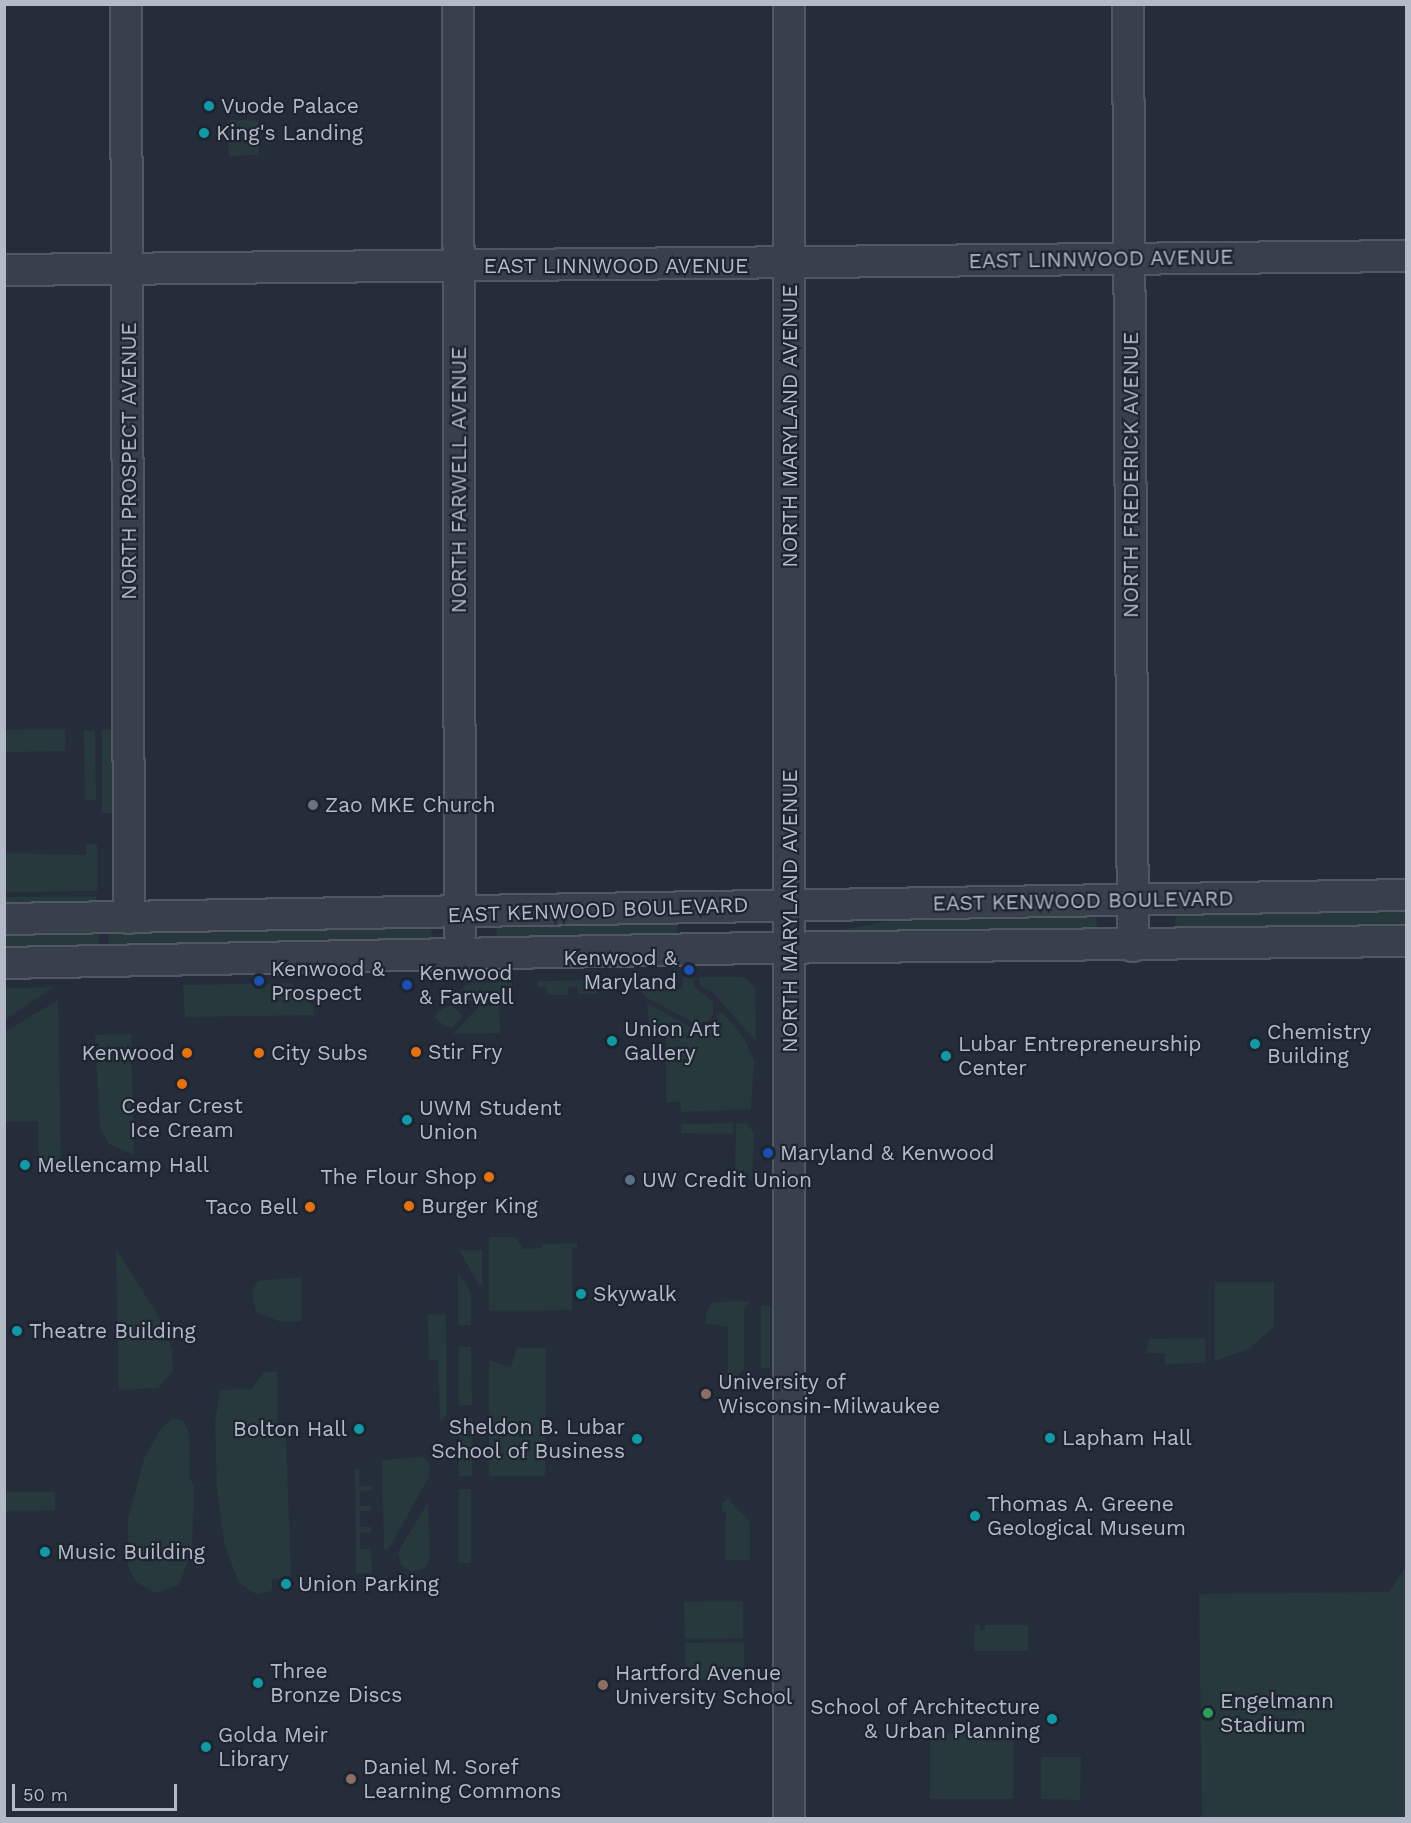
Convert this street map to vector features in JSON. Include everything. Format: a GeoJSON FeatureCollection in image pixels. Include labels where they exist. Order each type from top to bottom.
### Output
{"type":"FeatureCollection","features":[{"type":"Feature","properties":{"kind":"street","name":"NORTH PROSPECT AVENUE"},"geometry":{"type":"LineString","coordinates":[[126,4],[129,918]]}},
{"type":"Feature","properties":{"kind":"street","name":"NORTH FARWELL AVENUE"},"geometry":{"type":"LineString","coordinates":[[458,4],[457,267],[461,955]]}},
{"type":"Feature","properties":{"kind":"street","name":"NORTH MARYLAND AVENUE"},"geometry":{"type":"LineString","coordinates":[[789,4],[791,905],[789,1818]]}},
{"type":"Feature","properties":{"kind":"street","name":"NORTH FREDERICK AVENUE"},"geometry":{"type":"LineString","coordinates":[[1128,4],[1133,946]]}},
{"type":"Feature","properties":{"kind":"street","name":"EAST LINNWOOD AVENUE"},"geometry":{"type":"LineString","coordinates":[[4,270],[790,264],[1407,256]]}},
{"type":"Feature","properties":{"kind":"street","name":"EAST KENWOOD BOULEVARD"},"geometry":{"type":"LineString","coordinates":[[4,919],[460,914],[791,905],[1407,895]]}},
{"type":"Feature","properties":{"kind":"street","name":"EAST KENWOOD BOULEVARD"},"geometry":{"type":"LineString","coordinates":[[4,963],[1407,941]]}},
{"type":"Feature","properties":{"kind":"shaded area"},"geometry":{"type":"Polygon","coordinates":[[[227,120],[258,120],[259,155],[229,156],[227,120]]]}},
{"type":"Feature","properties":{"kind":"shaded area"},"geometry":{"type":"Polygon","coordinates":[[[65,729],[65,751],[5,752],[5,730],[65,729]]]}},
{"type":"Feature","properties":{"kind":"shaded area"},"geometry":{"type":"Polygon","coordinates":[[[95,730],[96,800],[85,800],[84,731],[95,730]]]}},
{"type":"Feature","properties":{"kind":"shaded area"},"geometry":{"type":"Polygon","coordinates":[[[102,730],[114,730],[114,813],[102,813],[102,730]]]}},
{"type":"Feature","properties":{"kind":"shaded area"},"geometry":{"type":"Polygon","coordinates":[[[86,844],[97,844],[97,891],[5,892],[5,853],[86,855],[86,844]]]}},
{"type":"Feature","properties":{"kind":"shaded area"},"geometry":{"type":"Polygon","coordinates":[[[96,896],[96,904],[5,904],[4,897],[96,896]]]}},
{"type":"Feature","properties":{"kind":"shaded area"},"geometry":{"type":"Polygon","coordinates":[[[1406,911],[1406,927],[1188,932],[1176,925],[1175,914],[1406,911]]]}},
{"type":"Feature","properties":{"kind":"shaded area"},"geometry":{"type":"Polygon","coordinates":[[[1096,917],[1097,926],[1033,940],[836,939],[836,931],[900,919],[1096,917]]]}},
{"type":"Feature","properties":{"kind":"shaded area"},"geometry":{"type":"Polygon","coordinates":[[[677,925],[677,935],[505,940],[497,936],[496,926],[677,925]]]}},
{"type":"Feature","properties":{"kind":"shaded area"},"geometry":{"type":"Polygon","coordinates":[[[431,928],[432,938],[419,943],[109,949],[108,933],[431,928]]]}},
{"type":"Feature","properties":{"kind":"shaded area"},"geometry":{"type":"Polygon","coordinates":[[[99,934],[99,949],[5,950],[4,935],[99,934]]]}},
{"type":"Feature","properties":{"kind":"shaded area"},"geometry":{"type":"Polygon","coordinates":[[[683,977],[693,977],[695,987],[713,1002],[713,1015],[707,1022],[693,1022],[647,998],[637,988],[667,985],[668,989],[682,989],[683,977]]]}},
{"type":"Feature","properties":{"kind":"shaded area"},"geometry":{"type":"Polygon","coordinates":[[[699,977],[742,977],[750,982],[755,988],[756,1041],[713,993],[700,985],[699,977]]]}},
{"type":"Feature","properties":{"kind":"shaded area"},"geometry":{"type":"Polygon","coordinates":[[[607,980],[608,985],[599,986],[597,994],[578,994],[577,987],[569,986],[567,995],[548,995],[546,987],[538,987],[538,981],[607,980]]]}},
{"type":"Feature","properties":{"kind":"shaded area"},"geometry":{"type":"Polygon","coordinates":[[[512,982],[513,987],[505,987],[499,1000],[456,1001],[456,995],[468,983],[512,982]]]}},
{"type":"Feature","properties":{"kind":"shaded area"},"geometry":{"type":"Polygon","coordinates":[[[291,983],[314,1006],[313,1015],[185,1017],[183,985],[291,983]]]}},
{"type":"Feature","properties":{"kind":"shaded area"},"geometry":{"type":"Polygon","coordinates":[[[53,987],[5,1020],[5,988],[53,987]]]}},
{"type":"Feature","properties":{"kind":"shaded area"},"geometry":{"type":"Polygon","coordinates":[[[58,1000],[61,1166],[39,1159],[38,1121],[4,1122],[5,1032],[58,1000]]]}},
{"type":"Feature","properties":{"kind":"shaded area"},"geometry":{"type":"Polygon","coordinates":[[[647,1003],[694,1029],[710,1028],[720,1012],[725,1015],[744,1038],[754,1061],[751,1109],[681,1112],[680,1102],[666,1102],[666,1031],[649,1031],[647,1003]]]}},
{"type":"Feature","properties":{"kind":"shaded area"},"geometry":{"type":"Polygon","coordinates":[[[452,1006],[463,1016],[453,1027],[446,1027],[434,1017],[444,1007],[452,1006]]]}},
{"type":"Feature","properties":{"kind":"shaded area"},"geometry":{"type":"Polygon","coordinates":[[[479,1006],[499,1006],[500,1033],[453,1034],[479,1006]]]}},
{"type":"Feature","properties":{"kind":"shaded area"},"geometry":{"type":"Polygon","coordinates":[[[131,1034],[134,1155],[109,1144],[100,1128],[95,1035],[131,1034]]]}},
{"type":"Feature","properties":{"kind":"shaded area"},"geometry":{"type":"Polygon","coordinates":[[[733,1123],[733,1134],[681,1133],[681,1124],[733,1123]]]}},
{"type":"Feature","properties":{"kind":"shaded area"},"geometry":{"type":"Polygon","coordinates":[[[736,1123],[747,1124],[754,1133],[752,1181],[735,1170],[736,1123]]]}},
{"type":"Feature","properties":{"kind":"shaded area"},"geometry":{"type":"Polygon","coordinates":[[[489,1237],[516,1237],[523,1249],[542,1248],[542,1244],[577,1243],[577,1248],[572,1248],[572,1310],[489,1311],[489,1237]]]}},
{"type":"Feature","properties":{"kind":"shaded area"},"geometry":{"type":"Polygon","coordinates":[[[116,1249],[161,1320],[172,1350],[173,1371],[158,1388],[119,1390],[116,1249]]]}},
{"type":"Feature","properties":{"kind":"shaded area"},"geometry":{"type":"Polygon","coordinates":[[[459,1250],[482,1250],[482,1285],[479,1285],[459,1250]]]}},
{"type":"Feature","properties":{"kind":"shaded area"},"geometry":{"type":"Polygon","coordinates":[[[458,1273],[471,1292],[471,1325],[458,1325],[458,1273]]]}},
{"type":"Feature","properties":{"kind":"shaded area"},"geometry":{"type":"Polygon","coordinates":[[[301,1277],[301,1321],[281,1322],[256,1312],[252,1291],[258,1281],[301,1277]]]}},
{"type":"Feature","properties":{"kind":"shaded area"},"geometry":{"type":"Polygon","coordinates":[[[1215,1282],[1274,1282],[1274,1327],[1248,1349],[1215,1361],[1215,1282]]]}},
{"type":"Feature","properties":{"kind":"shaded area"},"geometry":{"type":"Polygon","coordinates":[[[751,1301],[744,1309],[744,1369],[734,1379],[723,1382],[728,1370],[728,1327],[706,1323],[706,1313],[713,1302],[751,1301]]]}},
{"type":"Feature","properties":{"kind":"shaded area"},"geometry":{"type":"Polygon","coordinates":[[[761,1306],[770,1306],[770,1368],[761,1368],[761,1306]]]}},
{"type":"Feature","properties":{"kind":"shaded area"},"geometry":{"type":"Polygon","coordinates":[[[446,1314],[447,1415],[440,1421],[438,1360],[429,1360],[428,1315],[446,1314]]]}},
{"type":"Feature","properties":{"kind":"shaded area"},"geometry":{"type":"Polygon","coordinates":[[[1205,1338],[1205,1363],[1165,1364],[1165,1353],[1146,1353],[1149,1339],[1205,1338]]]}},
{"type":"Feature","properties":{"kind":"shaded area"},"geometry":{"type":"Polygon","coordinates":[[[459,1347],[471,1347],[472,1405],[459,1405],[459,1347]]]}},
{"type":"Feature","properties":{"kind":"shaded area"},"geometry":{"type":"Polygon","coordinates":[[[517,1348],[546,1348],[545,1476],[489,1476],[489,1360],[511,1367],[517,1348]]]}},
{"type":"Feature","properties":{"kind":"shaded area"},"geometry":{"type":"Polygon","coordinates":[[[264,1372],[277,1372],[277,1438],[286,1438],[291,1577],[272,1579],[272,1591],[256,1594],[239,1583],[225,1546],[217,1491],[215,1422],[220,1390],[252,1389],[264,1372]]]}},
{"type":"Feature","properties":{"kind":"shaded area"},"geometry":{"type":"Polygon","coordinates":[[[173,1418],[184,1421],[189,1434],[190,1479],[194,1485],[192,1550],[179,1585],[155,1593],[136,1582],[128,1567],[128,1519],[144,1459],[161,1428],[173,1418]]]}},
{"type":"Feature","properties":{"kind":"shaded area"},"geometry":{"type":"Polygon","coordinates":[[[459,1418],[472,1418],[472,1476],[459,1476],[459,1418]]]}},
{"type":"Feature","properties":{"kind":"shaded area"},"geometry":{"type":"Polygon","coordinates":[[[422,1457],[429,1462],[429,1477],[388,1550],[384,1549],[382,1460],[422,1457]]]}},
{"type":"Feature","properties":{"kind":"shaded area"},"geometry":{"type":"Polygon","coordinates":[[[355,1469],[359,1469],[359,1486],[371,1486],[371,1490],[360,1491],[360,1506],[371,1506],[371,1511],[360,1511],[360,1527],[371,1527],[371,1532],[360,1533],[360,1549],[371,1549],[372,1573],[356,1573],[355,1469]]]}},
{"type":"Feature","properties":{"kind":"shaded area"},"geometry":{"type":"Polygon","coordinates":[[[459,1489],[471,1489],[471,1563],[459,1563],[459,1489]]]}},
{"type":"Feature","properties":{"kind":"shaded area"},"geometry":{"type":"Polygon","coordinates":[[[5,1492],[55,1492],[55,1510],[5,1511],[5,1492]]]}},
{"type":"Feature","properties":{"kind":"shaded area"},"geometry":{"type":"Polygon","coordinates":[[[728,1499],[750,1522],[750,1560],[725,1560],[726,1513],[722,1511],[722,1503],[728,1499]]]}},
{"type":"Feature","properties":{"kind":"shaded area"},"geometry":{"type":"Polygon","coordinates":[[[428,1502],[430,1559],[425,1568],[412,1572],[401,1565],[398,1552],[428,1502]]]}},
{"type":"Feature","properties":{"kind":"shaded area"},"geometry":{"type":"Polygon","coordinates":[[[1405,1568],[1406,1818],[1202,1818],[1199,1594],[1389,1592],[1405,1568]]]}},
{"type":"Feature","properties":{"kind":"shaded area"},"geometry":{"type":"Polygon","coordinates":[[[743,1601],[743,1638],[685,1639],[684,1602],[743,1601]]]}},
{"type":"Feature","properties":{"kind":"shaded area"},"geometry":{"type":"Polygon","coordinates":[[[975,1625],[980,1625],[980,1630],[985,1630],[985,1625],[1028,1625],[1028,1651],[974,1651],[975,1625]]]}},
{"type":"Feature","properties":{"kind":"shaded area"},"geometry":{"type":"Polygon","coordinates":[[[744,1642],[744,1679],[686,1680],[685,1643],[744,1642]]]}},
{"type":"Feature","properties":{"kind":"shaded area"},"geometry":{"type":"Polygon","coordinates":[[[930,1733],[1013,1733],[1013,1799],[930,1799],[930,1733]]]}},
{"type":"Feature","properties":{"kind":"shaded area"},"geometry":{"type":"Polygon","coordinates":[[[1041,1757],[1081,1757],[1080,1800],[1041,1799],[1041,1757]]]}},
{"type":"Feature","properties":{"kind":"place","name":"Vuode Palace"},"geometry":{"type":"Point","coordinates":[209,106]}},
{"type":"Feature","properties":{"kind":"place","name":"King's Landing"},"geometry":{"type":"Point","coordinates":[204,133]}},
{"type":"Feature","properties":{"kind":"place","name":"Zao MKE Church"},"geometry":{"type":"Point","coordinates":[313,805]}},
{"type":"Feature","properties":{"kind":"place","name":"Kenwood & Maryland"},"geometry":{"type":"Point","coordinates":[689,970]}},
{"type":"Feature","properties":{"kind":"place","name":"Kenwood & Prospect"},"geometry":{"type":"Point","coordinates":[259,981]}},
{"type":"Feature","properties":{"kind":"place","name":"Kenwood & Farwell"},"geometry":{"type":"Point","coordinates":[407,985]}},
{"type":"Feature","properties":{"kind":"place","name":"Union Art Gallery"},"geometry":{"type":"Point","coordinates":[612,1041]}},
{"type":"Feature","properties":{"kind":"place","name":"Chemistry Building"},"geometry":{"type":"Point","coordinates":[1255,1044]}},
{"type":"Feature","properties":{"kind":"place","name":"Stir Fry"},"geometry":{"type":"Point","coordinates":[416,1052]}},
{"type":"Feature","properties":{"kind":"place","name":"Kenwood"},"geometry":{"type":"Point","coordinates":[187,1053]}},
{"type":"Feature","properties":{"kind":"place","name":"City Subs"},"geometry":{"type":"Point","coordinates":[259,1053]}},
{"type":"Feature","properties":{"kind":"place","name":"Lubar Entrepreneurship Center"},"geometry":{"type":"Point","coordinates":[946,1056]}},
{"type":"Feature","properties":{"kind":"place","name":"Cedar Crest Ice Cream"},"geometry":{"type":"Point","coordinates":[182,1084]}},
{"type":"Feature","properties":{"kind":"place","name":"UWM Student Union"},"geometry":{"type":"Point","coordinates":[407,1120]}},
{"type":"Feature","properties":{"kind":"place","name":"Maryland & Kenwood"},"geometry":{"type":"Point","coordinates":[768,1153]}},
{"type":"Feature","properties":{"kind":"place","name":"Mellencamp Hall"},"geometry":{"type":"Point","coordinates":[25,1165]}},
{"type":"Feature","properties":{"kind":"place","name":"The Flour Shop"},"geometry":{"type":"Point","coordinates":[489,1177]}},
{"type":"Feature","properties":{"kind":"place","name":"UW Credit Union"},"geometry":{"type":"Point","coordinates":[630,1180]}},
{"type":"Feature","properties":{"kind":"place","name":"Burger King"},"geometry":{"type":"Point","coordinates":[409,1206]}},
{"type":"Feature","properties":{"kind":"place","name":"Taco Bell"},"geometry":{"type":"Point","coordinates":[310,1207]}},
{"type":"Feature","properties":{"kind":"place","name":"Skywalk"},"geometry":{"type":"Point","coordinates":[581,1294]}},
{"type":"Feature","properties":{"kind":"place","name":"Theatre Building"},"geometry":{"type":"Point","coordinates":[17,1331]}},
{"type":"Feature","properties":{"kind":"place","name":"University of Wisconsin-Milwaukee"},"geometry":{"type":"Point","coordinates":[706,1394]}},
{"type":"Feature","properties":{"kind":"place","name":"Bolton Hall"},"geometry":{"type":"Point","coordinates":[359,1429]}},
{"type":"Feature","properties":{"kind":"place","name":"Lapham Hall"},"geometry":{"type":"Point","coordinates":[1050,1438]}},
{"type":"Feature","properties":{"kind":"place","name":"Sheldon B. Lubar School of Business"},"geometry":{"type":"Point","coordinates":[637,1439]}},
{"type":"Feature","properties":{"kind":"place","name":"Thomas A. Greene Geological Museum"},"geometry":{"type":"Point","coordinates":[975,1516]}},
{"type":"Feature","properties":{"kind":"place","name":"Music Building"},"geometry":{"type":"Point","coordinates":[45,1552]}},
{"type":"Feature","properties":{"kind":"place","name":"Union Parking"},"geometry":{"type":"Point","coordinates":[286,1584]}},
{"type":"Feature","properties":{"kind":"place","name":"Three Bronze Discs"},"geometry":{"type":"Point","coordinates":[258,1683]}},
{"type":"Feature","properties":{"kind":"place","name":"Hartford Avenue University School"},"geometry":{"type":"Point","coordinates":[603,1685]}},
{"type":"Feature","properties":{"kind":"place","name":"Engelmann Stadium"},"geometry":{"type":"Point","coordinates":[1208,1713]}},
{"type":"Feature","properties":{"kind":"place","name":"School of Architecture & Urban Planning"},"geometry":{"type":"Point","coordinates":[1052,1719]}},
{"type":"Feature","properties":{"kind":"place","name":"Golda Meir Library"},"geometry":{"type":"Point","coordinates":[206,1747]}},
{"type":"Feature","properties":{"kind":"place","name":"Daniel M. Soref Learning Commons"},"geometry":{"type":"Point","coordinates":[351,1779]}}]}
